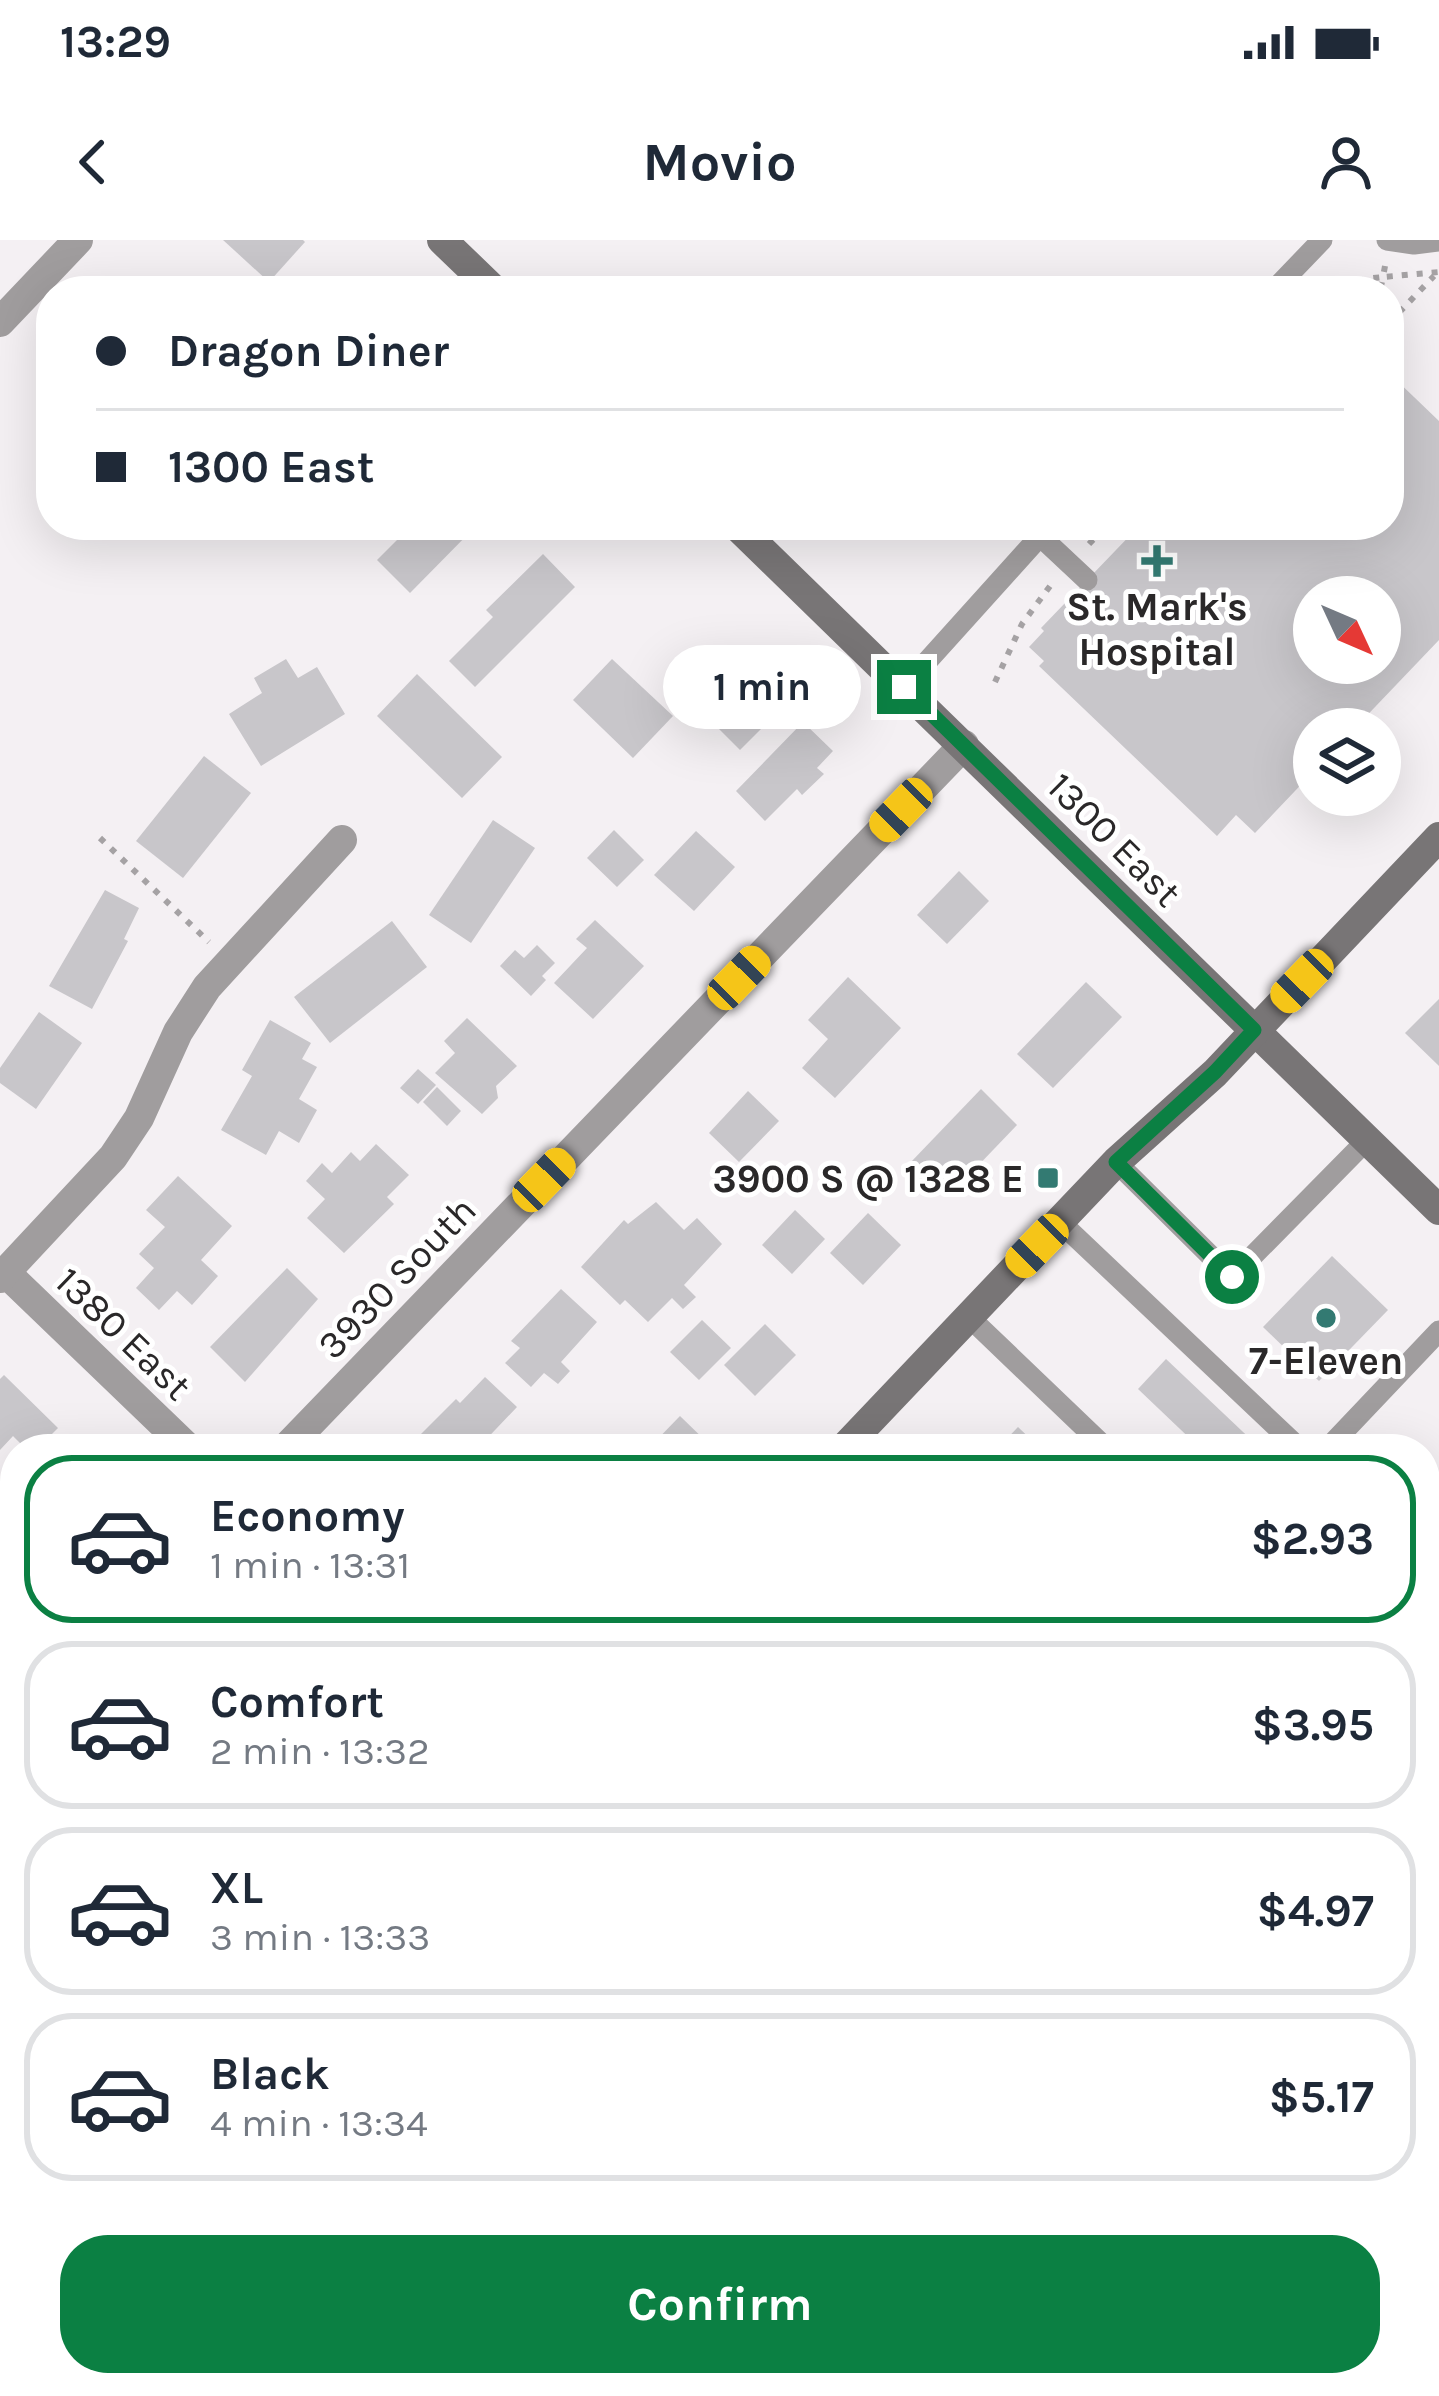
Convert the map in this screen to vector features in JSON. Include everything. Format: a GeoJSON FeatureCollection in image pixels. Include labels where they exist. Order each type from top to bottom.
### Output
{"type":"FeatureCollection","features":[{"type":"Feature","properties":{"kind":"main road"},"geometry":{"type":"LineString","coordinates":[[442,240],[479,276]]}},
{"type":"Feature","properties":{"kind":"main road","name":"1300 East"},"geometry":{"type":"LineString","coordinates":[[752,540],[1439,1210]]}},
{"type":"Feature","properties":{"kind":"main road"},"geometry":{"type":"LineString","coordinates":[[857,1434],[1116,1162],[1215,1072],[1438,842]]}},
{"type":"Feature","properties":{"kind":"street"},"geometry":{"type":"LineString","coordinates":[[44,276],[78,240]]}},
{"type":"Feature","properties":{"kind":"street"},"geometry":{"type":"LineString","coordinates":[[0,322],[36,284]]}},
{"type":"Feature","properties":{"kind":"street","name":"3930 South"},"geometry":{"type":"LineString","coordinates":[[299,1434],[964,745]]}},
{"type":"Feature","properties":{"kind":"street"},"geometry":{"type":"LineString","coordinates":[[3,1275],[113,1156],[139,1118],[178,1032],[207,987],[342,840]]}},
{"type":"Feature","properties":{"kind":"street","name":"1380 East"},"geometry":{"type":"LineString","coordinates":[[3,1275],[173,1434]]}},
{"type":"Feature","properties":{"kind":"lane"},"geometry":{"type":"LineString","coordinates":[[1287,276],[1322,240]]}},
{"type":"Feature","properties":{"kind":"lane"},"geometry":{"type":"LineString","coordinates":[[1388,240],[1439,241]]}},
{"type":"Feature","properties":{"kind":"lane"},"geometry":{"type":"LineString","coordinates":[[904,687],[1037,540]]}},
{"type":"Feature","properties":{"kind":"lane"},"geometry":{"type":"LineString","coordinates":[[1053,540],[1087,580]]}},
{"type":"Feature","properties":{"kind":"lane"},"geometry":{"type":"LineString","coordinates":[[1116,1162],[1232,1277],[1367,1140]]}},
{"type":"Feature","properties":{"kind":"lane"},"geometry":{"type":"LineString","coordinates":[[1060,1222],[1284,1434]]}},
{"type":"Feature","properties":{"kind":"lane"},"geometry":{"type":"LineString","coordinates":[[969,1317],[1091,1434]]}},
{"type":"Feature","properties":{"kind":"lane"},"geometry":{"type":"LineString","coordinates":[[1341,1434],[1439,1330]]}},
{"type":"Feature","properties":{"kind":"path"},"geometry":{"type":"LineString","coordinates":[[1404,306],[1436,273]]}},
{"type":"Feature","properties":{"kind":"path"},"geometry":{"type":"LineString","coordinates":[[1088,545],[1093,540]]}},
{"type":"Feature","properties":{"kind":"path"},"geometry":{"type":"LineString","coordinates":[[994,682],[1022,624],[1055,579]]}},
{"type":"Feature","properties":{"kind":"path"},"geometry":{"type":"LineString","coordinates":[[100,838],[229,961]]}},
{"type":"Feature","properties":{"kind":"building"},"geometry":{"type":"Polygon","coordinates":[[[223,240],[305,242],[274,276],[262,276],[223,240]]]}},
{"type":"Feature","properties":{"kind":"building"},"geometry":{"type":"Polygon","coordinates":[[[1404,387],[1439,421],[1439,640],[1401,680],[1401,576],[1293,576],[1293,684],[1397,684],[1374,708],[1293,708],[1293,793],[1255,833],[1236,815],[1217,836],[1039,666],[1044,661],[1029,647],[1044,631],[1041,628],[1126,540],[1404,540],[1404,387]]]}},
{"type":"Feature","properties":{"kind":"building"},"geometry":{"type":"Polygon","coordinates":[[[397,540],[462,540],[410,593],[377,560],[397,540]]]}},
{"type":"Feature","properties":{"kind":"building"},"geometry":{"type":"Polygon","coordinates":[[[543,554],[575,587],[475,687],[449,661],[493,617],[486,610],[543,554]]]}},
{"type":"Feature","properties":{"kind":"building"},"geometry":{"type":"Polygon","coordinates":[[[286,659],[298,678],[317,667],[345,714],[261,766],[229,714],[262,693],[254,678],[286,659]]]}},
{"type":"Feature","properties":{"kind":"building"},"geometry":{"type":"Polygon","coordinates":[[[612,659],[673,716],[633,758],[573,700],[612,659]]]}},
{"type":"Feature","properties":{"kind":"building"},"geometry":{"type":"Polygon","coordinates":[[[767,668],[795,695],[740,750],[713,723],[767,668]]]}},
{"type":"Feature","properties":{"kind":"building"},"geometry":{"type":"Polygon","coordinates":[[[417,674],[502,757],[462,798],[377,716],[417,674]]]}},
{"type":"Feature","properties":{"kind":"building"},"geometry":{"type":"Polygon","coordinates":[[[803,722],[833,751],[817,768],[824,774],[802,795],[797,789],[765,821],[736,791],[803,722]]]}},
{"type":"Feature","properties":{"kind":"building"},"geometry":{"type":"Polygon","coordinates":[[[204,756],[251,793],[183,878],[136,841],[204,756]]]}},
{"type":"Feature","properties":{"kind":"building"},"geometry":{"type":"Polygon","coordinates":[[[493,820],[535,848],[471,943],[429,915],[493,820]]]}},
{"type":"Feature","properties":{"kind":"building"},"geometry":{"type":"Polygon","coordinates":[[[614,830],[644,860],[617,887],[587,858],[614,830]]]}},
{"type":"Feature","properties":{"kind":"building"},"geometry":{"type":"Polygon","coordinates":[[[696,831],[735,867],[694,911],[654,875],[696,831]]]}},
{"type":"Feature","properties":{"kind":"building"},"geometry":{"type":"Polygon","coordinates":[[[959,871],[989,901],[947,944],[917,915],[959,871]]]}},
{"type":"Feature","properties":{"kind":"building"},"geometry":{"type":"Polygon","coordinates":[[[105,890],[139,908],[124,939],[128,941],[92,1009],[49,986],[105,890]]]}},
{"type":"Feature","properties":{"kind":"building"},"geometry":{"type":"Polygon","coordinates":[[[595,920],[644,966],[593,1019],[554,983],[587,948],[576,939],[595,920]]]}},
{"type":"Feature","properties":{"kind":"building"},"geometry":{"type":"Polygon","coordinates":[[[392,921],[427,967],[330,1043],[294,997],[392,921]]]}},
{"type":"Feature","properties":{"kind":"building"},"geometry":{"type":"Polygon","coordinates":[[[537,945],[555,963],[531,996],[500,966],[515,950],[524,958],[537,945]]]}},
{"type":"Feature","properties":{"kind":"building"},"geometry":{"type":"Polygon","coordinates":[[[848,977],[901,1028],[835,1098],[802,1068],[828,1039],[808,1020],[848,977]]]}},
{"type":"Feature","properties":{"kind":"building"},"geometry":{"type":"Polygon","coordinates":[[[1086,982],[1122,1017],[1053,1088],[1017,1054],[1086,982]]]}},
{"type":"Feature","properties":{"kind":"building"},"geometry":{"type":"Polygon","coordinates":[[[1439,999],[1439,1066],[1405,1033],[1439,999]]]}},
{"type":"Feature","properties":{"kind":"building"},"geometry":{"type":"Polygon","coordinates":[[[39,1012],[82,1043],[36,1109],[0,1083],[0,1068],[39,1012]]]}},
{"type":"Feature","properties":{"kind":"building"},"geometry":{"type":"Polygon","coordinates":[[[467,1018],[517,1066],[496,1086],[498,1098],[482,1114],[435,1073],[455,1053],[444,1041],[467,1018]]]}},
{"type":"Feature","properties":{"kind":"building"},"geometry":{"type":"Polygon","coordinates":[[[270,1020],[311,1043],[302,1059],[317,1067],[299,1099],[317,1110],[299,1143],[279,1131],[266,1155],[221,1130],[252,1076],[242,1070],[270,1020]]]}},
{"type":"Feature","properties":{"kind":"building"},"geometry":{"type":"Polygon","coordinates":[[[418,1069],[436,1085],[418,1104],[400,1088],[418,1069]]]}},
{"type":"Feature","properties":{"kind":"building"},"geometry":{"type":"Polygon","coordinates":[[[437,1087],[461,1111],[447,1126],[423,1102],[437,1087]]]}},
{"type":"Feature","properties":{"kind":"building"},"geometry":{"type":"Polygon","coordinates":[[[981,1089],[1017,1125],[948,1197],[911,1162],[981,1089]]]}},
{"type":"Feature","properties":{"kind":"building"},"geometry":{"type":"Polygon","coordinates":[[[748,1091],[779,1121],[739,1162],[709,1133],[748,1091]]]}},
{"type":"Feature","properties":{"kind":"building"},"geometry":{"type":"Polygon","coordinates":[[[376,1144],[409,1175],[387,1197],[394,1204],[344,1253],[307,1218],[325,1199],[306,1181],[322,1163],[332,1173],[351,1152],[360,1161],[376,1144]]]}},
{"type":"Feature","properties":{"kind":"building"},"geometry":{"type":"Polygon","coordinates":[[[178,1176],[232,1226],[201,1260],[218,1276],[192,1305],[177,1291],[159,1310],[136,1288],[154,1268],[139,1254],[165,1227],[146,1210],[178,1176]]]}},
{"type":"Feature","properties":{"kind":"building"},"geometry":{"type":"Polygon","coordinates":[[[656,1202],[684,1230],[697,1218],[722,1244],[684,1285],[696,1297],[683,1309],[672,1298],[648,1322],[625,1300],[620,1305],[581,1267],[624,1220],[628,1224],[656,1202]]]}},
{"type":"Feature","properties":{"kind":"building"},"geometry":{"type":"Polygon","coordinates":[[[795,1210],[825,1239],[792,1274],[762,1245],[795,1210]]]}},
{"type":"Feature","properties":{"kind":"building"},"geometry":{"type":"Polygon","coordinates":[[[868,1213],[901,1245],[863,1285],[830,1253],[868,1213]]]}},
{"type":"Feature","properties":{"kind":"building","name":"7-Eleven"},"geometry":{"type":"Polygon","coordinates":[[[1332,1256],[1388,1310],[1319,1381],[1263,1327],[1332,1256]]]}},
{"type":"Feature","properties":{"kind":"building"},"geometry":{"type":"Polygon","coordinates":[[[287,1268],[318,1299],[245,1382],[210,1347],[287,1268]]]}},
{"type":"Feature","properties":{"kind":"building"},"geometry":{"type":"Polygon","coordinates":[[[561,1289],[597,1322],[561,1362],[570,1371],[558,1384],[544,1373],[531,1387],[505,1363],[520,1348],[511,1341],[561,1289]]]}},
{"type":"Feature","properties":{"kind":"building"},"geometry":{"type":"Polygon","coordinates":[[[702,1320],[731,1348],[699,1380],[670,1352],[702,1320]]]}},
{"type":"Feature","properties":{"kind":"building"},"geometry":{"type":"Polygon","coordinates":[[[765,1324],[796,1355],[755,1396],[724,1365],[765,1324]]]}},
{"type":"Feature","properties":{"kind":"building"},"geometry":{"type":"Polygon","coordinates":[[[1166,1359],[1245,1434],[1185,1434],[1138,1389],[1166,1359]]]}},
{"type":"Feature","properties":{"kind":"building"},"geometry":{"type":"Polygon","coordinates":[[[4,1375],[58,1428],[52,1434],[0,1434],[0,1379],[4,1375]]]}},
{"type":"Feature","properties":{"kind":"building"},"geometry":{"type":"Polygon","coordinates":[[[485,1377],[517,1407],[491,1434],[421,1434],[456,1399],[460,1403],[485,1377]]]}},
{"type":"Feature","properties":{"kind":"building"},"geometry":{"type":"Polygon","coordinates":[[[680,1416],[699,1434],[663,1434],[680,1416]]]}},
{"type":"Feature","properties":{"kind":"place","name":"St. Mark's Hospital"},"geometry":{"type":"Point","coordinates":[1157,561]}},
{"type":"Feature","properties":{"kind":"place","name":"3900 S @ 1328 E"},"geometry":{"type":"Point","coordinates":[1048,1178]}},
{"type":"Feature","properties":{"kind":"place","name":"7-Eleven"},"geometry":{"type":"Point","coordinates":[1326,1318]}},
{"type":"Feature","properties":{"kind":"route"},"geometry":{"type":"LineString","coordinates":[[904,687],[1254,1030],[1116,1162],[1232,1277]]}}]}
